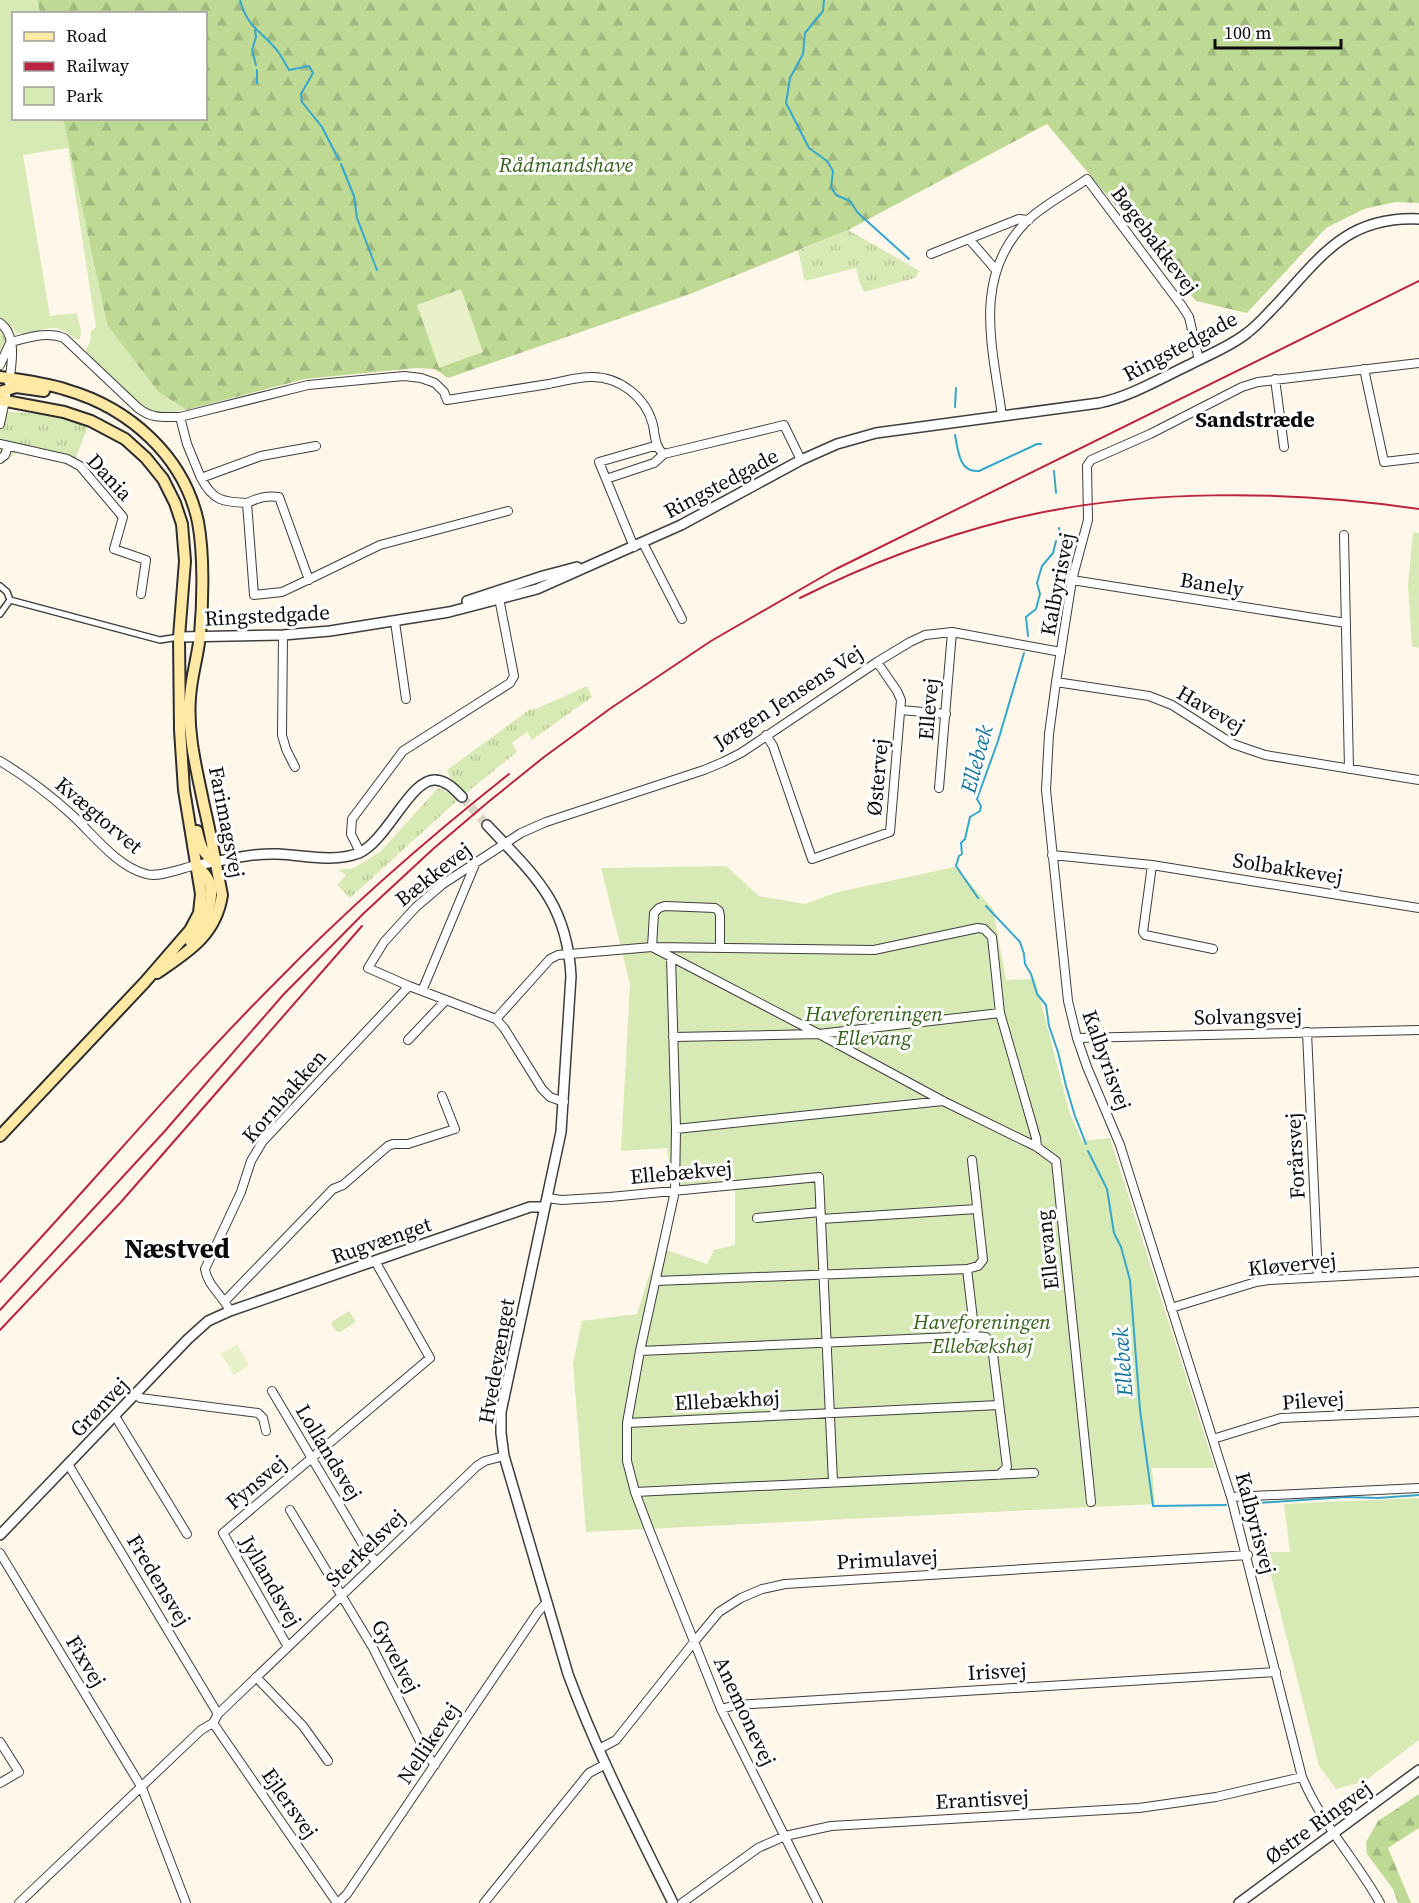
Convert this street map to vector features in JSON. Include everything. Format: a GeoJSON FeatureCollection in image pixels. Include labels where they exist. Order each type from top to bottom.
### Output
{"type":"FeatureCollection","features":[{"type":"Feature","properties":{"kind":"main road","name":"Farimagsvej"},"geometry":{"type":"LineString","coordinates":[[3,389],[66,390],[111,407],[126,417],[153,440],[174,465],[188,492],[197,520],[202,548],[200,636],[190,698],[190,729],[222,895],[220,911],[213,925],[203,937],[145,982]]}},
{"type":"Feature","properties":{"kind":"main road","name":"Farimagsvej"},"geometry":{"type":"LineString","coordinates":[[0,1136],[145,982],[190,930],[199,913],[201,894],[184,790],[180,730],[179,637],[185,543],[175,503],[163,479],[146,458],[125,439],[92,421],[3,389]]}},
{"type":"Feature","properties":{"kind":"main road"},"geometry":{"type":"LineString","coordinates":[[183,760],[200,843],[204,852],[216,862]]}},
{"type":"Feature","properties":{"kind":"main road"},"geometry":{"type":"LineString","coordinates":[[182,955],[203,924],[210,905],[209,882],[206,875],[196,866]]}},
{"type":"Feature","properties":{"kind":"street","name":"Bøgebakkevej"},"geometry":{"type":"LineString","coordinates":[[1029,220],[1087,179],[1189,317],[1199,360]]}},
{"type":"Feature","properties":{"kind":"street"},"geometry":{"type":"LineString","coordinates":[[931,254],[1019,219],[1029,220]]}},
{"type":"Feature","properties":{"kind":"street","name":"Ringstedgade"},"geometry":{"type":"LineString","coordinates":[[10,600],[160,640],[200,636],[283,635],[395,622],[449,612],[546,586],[681,525],[801,460],[837,444],[876,433],[1111,400],[1126,395],[1199,360],[1247,333],[1269,313],[1325,251],[1340,239],[1360,228],[1374,224],[1391,220],[1419,219]]}},
{"type":"Feature","properties":{"kind":"street"},"geometry":{"type":"LineString","coordinates":[[1002,416],[989,314],[991,292],[996,270],[1004,251],[1015,234],[1029,220]]}},
{"type":"Feature","properties":{"kind":"street"},"geometry":{"type":"LineString","coordinates":[[969,239],[996,270]]}},
{"type":"Feature","properties":{"kind":"street"},"geometry":{"type":"LineString","coordinates":[[0,323],[8,331],[11,342],[12,369],[3,389],[0,424]]}},
{"type":"Feature","properties":{"kind":"street"},"geometry":{"type":"LineString","coordinates":[[11,342],[49,334],[64,338],[148,415],[180,417],[308,385],[404,376],[435,383],[444,392],[447,400],[598,377],[608,379],[634,393],[648,411],[658,447],[664,454]]}},
{"type":"Feature","properties":{"kind":"street"},"geometry":{"type":"LineString","coordinates":[[0,365],[11,342]]}},
{"type":"Feature","properties":{"kind":"street","name":"Kalbyrisvej"},"geometry":{"type":"LineString","coordinates":[[1380,1903],[1318,1810],[1302,1777],[1248,1556],[1231,1497],[1120,1145],[1077,1038],[1068,1001],[1046,790],[1049,734],[1056,682],[1072,580],[1088,520],[1087,466],[1091,460],[1150,434],[1242,387],[1258,382],[1419,363]]}},
{"type":"Feature","properties":{"kind":"street"},"geometry":{"type":"LineString","coordinates":[[1364,369],[1384,462],[1419,458]]}},
{"type":"Feature","properties":{"kind":"street"},"geometry":{"type":"LineString","coordinates":[[1275,379],[1284,447]]}},
{"type":"Feature","properties":{"kind":"street"},"geometry":{"type":"LineString","coordinates":[[180,417],[187,444],[209,491],[227,502],[247,503],[260,497],[279,497],[309,580]]}},
{"type":"Feature","properties":{"kind":"street"},"geometry":{"type":"LineString","coordinates":[[606,479],[654,464],[664,454],[784,425],[801,460]]}},
{"type":"Feature","properties":{"kind":"street","name":"Dania"},"geometry":{"type":"LineString","coordinates":[[0,459],[5,455],[4,445],[67,459],[80,466],[123,517],[114,549],[146,560],[141,594]]}},
{"type":"Feature","properties":{"kind":"street"},"geometry":{"type":"LineString","coordinates":[[201,478],[261,456],[316,446]]}},
{"type":"Feature","properties":{"kind":"street"},"geometry":{"type":"LineString","coordinates":[[658,447],[599,462],[623,521],[682,619]]}},
{"type":"Feature","properties":{"kind":"street","name":"Ringstedgade"},"geometry":{"type":"LineString","coordinates":[[247,503],[254,595],[282,592],[380,545],[508,511]]}},
{"type":"Feature","properties":{"kind":"street"},"geometry":{"type":"LineString","coordinates":[[1344,535],[1349,769]]}},
{"type":"Feature","properties":{"kind":"street"},"geometry":{"type":"LineString","coordinates":[[423,616],[543,576],[602,561]]}},
{"type":"Feature","properties":{"kind":"street","name":"Banely"},"geometry":{"type":"LineString","coordinates":[[1072,580],[1346,623]]}},
{"type":"Feature","properties":{"kind":"street"},"geometry":{"type":"LineString","coordinates":[[0,586],[7,592],[10,600],[0,614]]}},
{"type":"Feature","properties":{"kind":"street"},"geometry":{"type":"LineString","coordinates":[[360,852],[351,834],[352,819],[403,751],[510,683],[514,676],[499,598]]}},
{"type":"Feature","properties":{"kind":"street"},"geometry":{"type":"LineString","coordinates":[[395,622],[406,699]]}},
{"type":"Feature","properties":{"kind":"street","name":"Jørgen Jensens Vej"},"geometry":{"type":"LineString","coordinates":[[505,843],[546,822],[704,770],[741,753],[877,662],[925,635],[952,632],[1061,651]]}},
{"type":"Feature","properties":{"kind":"street","name":"Ellevej"},"geometry":{"type":"LineString","coordinates":[[939,788],[952,632]]}},
{"type":"Feature","properties":{"kind":"street"},"geometry":{"type":"LineString","coordinates":[[283,635],[282,735],[286,749],[296,767]]}},
{"type":"Feature","properties":{"kind":"street","name":"Østervej"},"geometry":{"type":"LineString","coordinates":[[766,735],[773,746],[812,859],[890,832],[901,700],[877,662]]}},
{"type":"Feature","properties":{"kind":"street","name":"Havevej"},"geometry":{"type":"LineString","coordinates":[[1056,682],[1149,696],[1172,705],[1233,744],[1265,755],[1419,780]]}},
{"type":"Feature","properties":{"kind":"street"},"geometry":{"type":"LineString","coordinates":[[901,710],[946,714]]}},
{"type":"Feature","properties":{"kind":"street","name":"Kvægtorvet"},"geometry":{"type":"LineString","coordinates":[[0,761],[64,808],[115,856],[132,868],[151,875],[216,862]]}},
{"type":"Feature","properties":{"kind":"street"},"geometry":{"type":"LineString","coordinates":[[216,862],[252,855],[278,854],[311,858],[342,858],[360,852],[383,834],[418,786],[427,780],[438,780],[448,784],[462,797]]}},
{"type":"Feature","properties":{"kind":"street","name":"Hvedevænget"},"geometry":{"type":"LineString","coordinates":[[487,825],[544,888],[557,910],[570,953],[571,976],[561,1132],[501,1412],[504,1456],[568,1674],[599,1749],[673,1903]]}},
{"type":"Feature","properties":{"kind":"street","name":"Bækkevej"},"geometry":{"type":"LineString","coordinates":[[409,986],[368,968],[384,942],[416,907],[443,884],[505,843]]}},
{"type":"Feature","properties":{"kind":"street","name":"Solbakkevej"},"geometry":{"type":"LineString","coordinates":[[1052,855],[1152,865],[1419,908]]}},
{"type":"Feature","properties":{"kind":"street"},"geometry":{"type":"LineString","coordinates":[[422,991],[476,862]]}},
{"type":"Feature","properties":{"kind":"street"},"geometry":{"type":"LineString","coordinates":[[1152,865],[1143,932],[1145,935],[1213,949]]}},
{"type":"Feature","properties":{"kind":"street"},"geometry":{"type":"LineString","coordinates":[[652,947],[654,913],[665,906],[715,908],[719,911],[720,948]]}},
{"type":"Feature","properties":{"kind":"street"},"geometry":{"type":"LineString","coordinates":[[496,1019],[550,959],[558,955],[652,947],[874,950],[978,928],[984,929],[992,937],[1000,1013],[1037,1148]]}},
{"type":"Feature","properties":{"kind":"street","name":"Ellevang"},"geometry":{"type":"LineString","coordinates":[[652,947],[943,1101],[1037,1148],[1056,1161],[1090,1502]]}},
{"type":"Feature","properties":{"kind":"street"},"geometry":{"type":"LineString","coordinates":[[671,957],[676,1129],[675,1191],[640,1351],[627,1423],[627,1461],[635,1492],[1034,1473]]}},
{"type":"Feature","properties":{"kind":"street"},"geometry":{"type":"LineString","coordinates":[[409,986],[496,1019],[542,1089],[550,1097],[564,1102]]}},
{"type":"Feature","properties":{"kind":"street","name":"Kornbakken"},"geometry":{"type":"LineString","coordinates":[[230,1311],[225,1301],[206,1278],[205,1269],[241,1192],[251,1161],[263,1141],[409,986]]}},
{"type":"Feature","properties":{"kind":"street"},"geometry":{"type":"LineString","coordinates":[[408,1040],[446,1000]]}},
{"type":"Feature","properties":{"kind":"street","name":"Ellevang"},"geometry":{"type":"LineString","coordinates":[[673,1037],[819,1034],[1000,1013]]}},
{"type":"Feature","properties":{"kind":"street","name":"Solvangsvej"},"geometry":{"type":"LineString","coordinates":[[1077,1038],[1419,1030]]}},
{"type":"Feature","properties":{"kind":"street","name":"Forårsvej"},"geometry":{"type":"LineString","coordinates":[[1307,1032],[1318,1277]]}},
{"type":"Feature","properties":{"kind":"street"},"geometry":{"type":"LineString","coordinates":[[225,1301],[333,1189],[343,1185],[388,1146],[408,1144],[455,1129],[442,1096]]}},
{"type":"Feature","properties":{"kind":"street"},"geometry":{"type":"LineString","coordinates":[[676,1129],[943,1101]]}},
{"type":"Feature","properties":{"kind":"street"},"geometry":{"type":"LineString","coordinates":[[656,1281],[967,1269],[978,1266],[983,1260],[972,1160]]}},
{"type":"Feature","properties":{"kind":"street","name":"Ellebækvej"},"geometry":{"type":"LineString","coordinates":[[546,1202],[819,1177],[820,1216]]}},
{"type":"Feature","properties":{"kind":"street","name":"Rugvænget"},"geometry":{"type":"LineString","coordinates":[[230,1311],[546,1202]]}},
{"type":"Feature","properties":{"kind":"street"},"geometry":{"type":"LineString","coordinates":[[757,1218],[977,1209]]}},
{"type":"Feature","properties":{"kind":"street"},"geometry":{"type":"LineString","coordinates":[[820,1216],[833,1482]]}},
{"type":"Feature","properties":{"kind":"street","name":"Fynsvej"},"geometry":{"type":"LineString","coordinates":[[223,1533],[430,1358],[375,1261]]}},
{"type":"Feature","properties":{"kind":"street"},"geometry":{"type":"LineString","coordinates":[[967,1269],[975,1336]]}},
{"type":"Feature","properties":{"kind":"street","name":"Kløvervej"},"geometry":{"type":"LineString","coordinates":[[1171,1308],[1256,1282],[1419,1272]]}},
{"type":"Feature","properties":{"kind":"street","name":"Grønvej"},"geometry":{"type":"LineString","coordinates":[[0,1535],[208,1321],[230,1311]]}},
{"type":"Feature","properties":{"kind":"street"},"geometry":{"type":"LineString","coordinates":[[640,1351],[986,1337],[992,1346],[1007,1467],[999,1474]]}},
{"type":"Feature","properties":{"kind":"street","name":"Lollandsvej"},"geometry":{"type":"LineString","coordinates":[[272,1391],[368,1553],[376,1561]]}},
{"type":"Feature","properties":{"kind":"street"},"geometry":{"type":"LineString","coordinates":[[136,1394],[140,1398],[258,1413],[263,1418],[266,1431]]}},
{"type":"Feature","properties":{"kind":"street","name":"Ellebækhøj"},"geometry":{"type":"LineString","coordinates":[[627,1423],[999,1405]]}},
{"type":"Feature","properties":{"kind":"street","name":"Pilevej"},"geometry":{"type":"LineString","coordinates":[[1213,1439],[1281,1418],[1419,1412]]}},
{"type":"Feature","properties":{"kind":"street"},"geometry":{"type":"LineString","coordinates":[[115,1416],[187,1534]]}},
{"type":"Feature","properties":{"kind":"street","name":"Sterkelsvej"},"geometry":{"type":"LineString","coordinates":[[19,1903],[201,1730],[213,1723],[256,1677],[477,1466],[485,1461],[504,1456]]}},
{"type":"Feature","properties":{"kind":"street","name":"Fredensvej"},"geometry":{"type":"LineString","coordinates":[[68,1464],[219,1714]]}},
{"type":"Feature","properties":{"kind":"street"},"geometry":{"type":"LineString","coordinates":[[1231,1497],[1419,1488]]}},
{"type":"Feature","properties":{"kind":"street","name":"Anemonevej"},"geometry":{"type":"LineString","coordinates":[[635,1492],[721,1709],[818,1903]]}},
{"type":"Feature","properties":{"kind":"street","name":"Gyvelvej"},"geometry":{"type":"LineString","coordinates":[[290,1510],[373,1648],[427,1755],[435,1764]]}},
{"type":"Feature","properties":{"kind":"street","name":"Jyllandsvej"},"geometry":{"type":"LineString","coordinates":[[223,1533],[288,1647]]}},
{"type":"Feature","properties":{"kind":"street","name":"Fixvej"},"geometry":{"type":"LineString","coordinates":[[0,1553],[142,1788],[186,1903]]}},
{"type":"Feature","properties":{"kind":"street","name":"Primulavej"},"geometry":{"type":"LineString","coordinates":[[599,1749],[616,1740],[719,1612],[741,1598],[762,1589],[785,1584],[1248,1556]]}},
{"type":"Feature","properties":{"kind":"street","name":"Nellikevej"},"geometry":{"type":"LineString","coordinates":[[337,1903],[347,1894],[547,1602]]}},
{"type":"Feature","properties":{"kind":"street","name":"Irisvej"},"geometry":{"type":"LineString","coordinates":[[721,1709],[736,1705],[1276,1672]]}},
{"type":"Feature","properties":{"kind":"street"},"geometry":{"type":"LineString","coordinates":[[256,1677],[303,1726],[328,1761]]}},
{"type":"Feature","properties":{"kind":"street","name":"Ejlersvej"},"geometry":{"type":"LineString","coordinates":[[213,1723],[337,1903]]}},
{"type":"Feature","properties":{"kind":"street"},"geometry":{"type":"LineString","coordinates":[[0,1742],[19,1772],[0,1783]]}},
{"type":"Feature","properties":{"kind":"street"},"geometry":{"type":"LineString","coordinates":[[484,1903],[589,1773],[606,1764]]}},
{"type":"Feature","properties":{"kind":"street","name":"Østre Ringvej"},"geometry":{"type":"LineString","coordinates":[[1239,1903],[1419,1770]]}},
{"type":"Feature","properties":{"kind":"street","name":"Erantisvej"},"geometry":{"type":"LineString","coordinates":[[682,1903],[758,1848],[785,1836],[831,1826],[1138,1809],[1216,1797],[1302,1777]]}},
{"type":"Feature","properties":{"kind":"green space"},"geometry":{"type":"Polygon","coordinates":[[[0,0],[37,0],[40,12],[12,12],[12,120],[63,120],[107,325],[158,392],[185,410],[158,414],[140,405],[85,351],[90,342],[91,331],[96,327],[68,148],[23,155],[50,316],[77,313],[81,331],[80,339],[51,328],[24,334],[16,333],[11,323],[0,314],[0,0]]]}},
{"type":"Feature","properties":{"kind":"green space","name":"Rådmandshave"},"geometry":{"type":"Polygon","coordinates":[[[37,0],[1419,0],[1419,203],[1396,202],[1364,209],[1326,228],[1247,313],[1196,301],[1047,124],[848,230],[690,294],[448,378],[435,369],[416,368],[305,379],[186,410],[158,392],[107,325],[63,120],[207,120],[207,12],[40,12],[37,0]]]}},
{"type":"Feature","properties":{"kind":"green space"},"geometry":{"type":"Polygon","coordinates":[[[848,230],[920,271],[915,278],[864,292],[856,268],[805,281],[798,251],[848,230]]]}},
{"type":"Feature","properties":{"kind":"green space"},"geometry":{"type":"Polygon","coordinates":[[[0,276],[7,310],[18,344],[16,364],[0,362],[0,276]]]}},
{"type":"Feature","properties":{"kind":"green space"},"geometry":{"type":"Polygon","coordinates":[[[461,289],[483,352],[439,368],[417,305],[461,289]]]}},
{"type":"Feature","properties":{"kind":"green space"},"geometry":{"type":"Polygon","coordinates":[[[0,411],[53,415],[89,424],[74,462],[22,450],[0,463],[0,411]]]}},
{"type":"Feature","properties":{"kind":"green space"},"geometry":{"type":"Polygon","coordinates":[[[1413,532],[1419,533],[1419,648],[1412,646],[1408,585],[1413,532]]]}},
{"type":"Feature","properties":{"kind":"green space"},"geometry":{"type":"Polygon","coordinates":[[[587,686],[592,697],[532,740],[527,732],[512,743],[517,752],[465,794],[450,777],[447,770],[529,710],[587,686]]]}},
{"type":"Feature","properties":{"kind":"green space"},"geometry":{"type":"Polygon","coordinates":[[[438,788],[458,800],[350,898],[337,885],[346,875],[338,870],[354,868],[380,852],[438,788]]]}},
{"type":"Feature","properties":{"kind":"green space","name":"Haveforeningen Ellebækshøj"},"geometry":{"type":"Polygon","coordinates":[[[726,866],[759,896],[805,904],[838,892],[955,867],[993,909],[1006,980],[1035,979],[1069,1111],[1082,1141],[1110,1138],[1215,1468],[1152,1468],[1155,1504],[586,1532],[573,1363],[582,1321],[637,1314],[658,1247],[707,1264],[714,1250],[735,1245],[735,1178],[673,1188],[667,1148],[621,1151],[630,984],[601,868],[726,866]]]}},
{"type":"Feature","properties":{"kind":"green space"},"geometry":{"type":"Polygon","coordinates":[[[349,1311],[356,1322],[340,1332],[336,1331],[331,1324],[349,1311]]]}},
{"type":"Feature","properties":{"kind":"green space"},"geometry":{"type":"Polygon","coordinates":[[[237,1344],[249,1365],[234,1375],[221,1354],[237,1344]]]}},
{"type":"Feature","properties":{"kind":"green space"},"geometry":{"type":"Polygon","coordinates":[[[1419,1498],[1419,1740],[1365,1781],[1336,1789],[1319,1766],[1265,1552],[1290,1552],[1284,1504],[1419,1498]]]}},
{"type":"Feature","properties":{"kind":"green space"},"geometry":{"type":"Polygon","coordinates":[[[1419,1794],[1419,1828],[1388,1848],[1411,1903],[1398,1903],[1393,1889],[1367,1854],[1366,1842],[1378,1821],[1419,1794]]]}},
{"type":"Feature","properties":{"kind":"waterway"},"geometry":{"type":"LineString","coordinates":[[240,0],[247,18],[279,53],[289,70],[309,66],[313,73],[301,94],[302,102],[322,127],[339,160]]}},
{"type":"Feature","properties":{"kind":"waterway","name":"Ellebæk"},"geometry":{"type":"LineString","coordinates":[[824,0],[823,11],[805,33],[803,54],[790,78],[786,103],[809,148],[827,161],[833,171],[831,187],[836,195],[850,201],[858,213],[909,259]]}},
{"type":"Feature","properties":{"kind":"waterway"},"geometry":{"type":"LineString","coordinates":[[255,30],[256,37],[252,50],[256,65]]}},
{"type":"Feature","properties":{"kind":"waterway"},"geometry":{"type":"LineString","coordinates":[[257,70],[257,83]]}},
{"type":"Feature","properties":{"kind":"waterway"},"geometry":{"type":"LineString","coordinates":[[341,164],[354,196],[357,218],[377,270]]}},
{"type":"Feature","properties":{"kind":"waterway","name":"Ellebæk"},"geometry":{"type":"LineString","coordinates":[[955,407],[956,388]]}},
{"type":"Feature","properties":{"kind":"waterway","name":"Ellebæk"},"geometry":{"type":"LineString","coordinates":[[955,435],[963,464],[972,471],[979,471],[1041,444]]}},
{"type":"Feature","properties":{"kind":"waterway","name":"Ellebæk"},"geometry":{"type":"LineString","coordinates":[[1054,471],[1056,493]]}},
{"type":"Feature","properties":{"kind":"waterway","name":"Ellebæk"},"geometry":{"type":"LineString","coordinates":[[1059,528],[1060,533]]}},
{"type":"Feature","properties":{"kind":"waterway","name":"Ellebæk"},"geometry":{"type":"LineString","coordinates":[[1028,636],[1026,617],[1036,609],[1040,594],[1037,583],[1042,566],[1053,553],[1056,541]]}},
{"type":"Feature","properties":{"kind":"waterway","name":"Ellebæk"},"geometry":{"type":"LineString","coordinates":[[978,898],[956,866],[962,854],[961,843],[965,839],[970,817],[980,811],[981,806],[977,799],[998,741],[1024,653]]}},
{"type":"Feature","properties":{"kind":"waterway","name":"Ellebæk"},"geometry":{"type":"LineString","coordinates":[[986,906],[1020,942],[1025,964],[1031,974],[1037,994],[1046,1005],[1049,1026],[1066,1086],[1086,1144]]}},
{"type":"Feature","properties":{"kind":"waterway","name":"Ellebæk"},"geometry":{"type":"LineString","coordinates":[[1088,1151],[1107,1189],[1114,1233],[1121,1247],[1130,1280],[1140,1410],[1153,1506],[1226,1505]]}},
{"type":"Feature","properties":{"kind":"waterway","name":"Ellebæk"},"geometry":{"type":"LineString","coordinates":[[1243,1504],[1419,1495]]}},
{"type":"Feature","properties":{"kind":"tunnel"},"geometry":{"type":"LineString","coordinates":[[462,797],[487,825]]}},
{"type":"Feature","properties":{"kind":"railway"},"geometry":{"type":"LineString","coordinates":[[0,1310],[164,1132],[283,995],[364,913],[487,803],[544,757],[611,708],[711,641],[834,570],[1419,281]]}},
{"type":"Feature","properties":{"kind":"railway"},"geometry":{"type":"LineString","coordinates":[[800,598],[850,574],[954,535],[1008,520],[1108,502],[1160,497],[1266,496],[1318,498],[1419,509]]}},
{"type":"Feature","properties":{"kind":"railway"},"geometry":{"type":"LineString","coordinates":[[0,1282],[205,1055],[304,954],[389,874],[509,774]]}},
{"type":"Feature","properties":{"kind":"railway"},"geometry":{"type":"LineString","coordinates":[[0,1330],[121,1202],[362,926]]}},
{"type":"Feature","properties":{"kind":"district","name":"Sandstræde"},"geometry":{"type":"Point","coordinates":[1255,419]}},
{"type":"Feature","properties":{"kind":"district","name":"Næstved"},"geometry":{"type":"Point","coordinates":[177,1248]}},
{"type":"Feature","properties":{"kind":"park label","name":"Haveforeningen Ellevang"},"geometry":{"type":"Point","coordinates":[874,1025]}}]}
